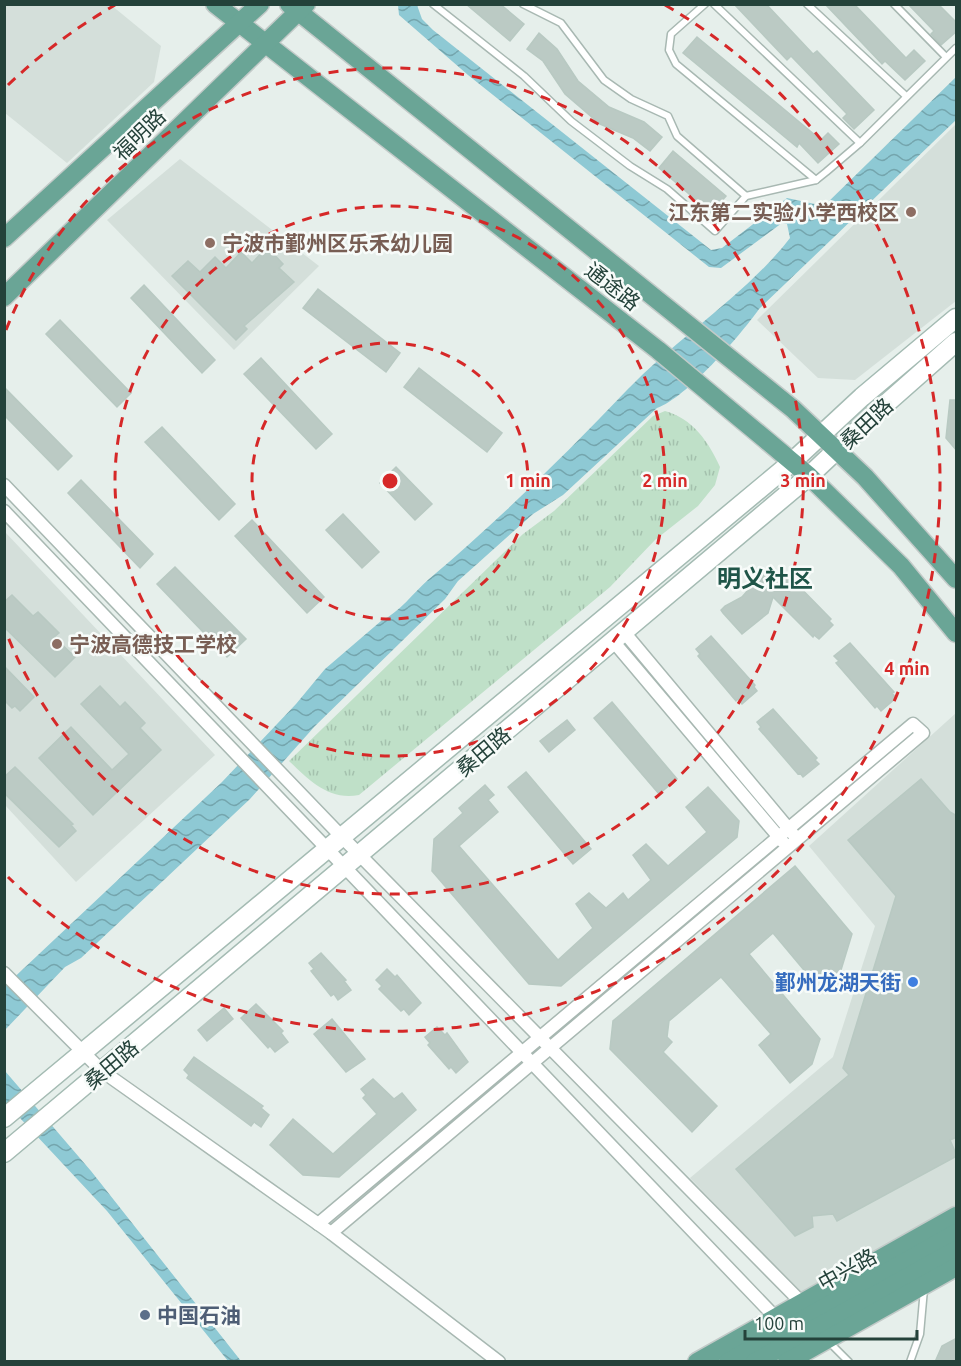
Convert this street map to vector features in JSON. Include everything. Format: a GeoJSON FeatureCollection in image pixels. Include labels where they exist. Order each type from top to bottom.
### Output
{"type":"FeatureCollection","features":[{"type":"Feature","properties":{"kind":"main road","name":"通途路"},"geometry":{"type":"LineString","coordinates":[[215,4],[658,350],[809,476],[901,566],[957,633]]}},
{"type":"Feature","properties":{"kind":"main road","name":"福明路"},"geometry":{"type":"LineString","coordinates":[[4,238],[260,4]]}},
{"type":"Feature","properties":{"kind":"main road","name":"通途路"},"geometry":{"type":"LineString","coordinates":[[298,7],[821,435],[837,449],[957,579]]}},
{"type":"Feature","properties":{"kind":"main road","name":"福明路"},"geometry":{"type":"LineString","coordinates":[[4,297],[264,44],[298,7]]}},
{"type":"Feature","properties":{"kind":"main road","name":"桑田路"},"geometry":{"type":"LineString","coordinates":[[4,1118],[792,462],[957,318]]}},
{"type":"Feature","properties":{"kind":"main road","name":"桑田路"},"geometry":{"type":"LineString","coordinates":[[4,1154],[809,476],[957,342]]}},
{"type":"Feature","properties":{"kind":"main road"},"geometry":{"type":"LineString","coordinates":[[697,1362],[957,1216]]}},
{"type":"Feature","properties":{"kind":"main road","name":"中兴路"},"geometry":{"type":"LineString","coordinates":[[728,1362],[957,1233]]}},
{"type":"Feature","properties":{"kind":"main road","name":"中兴路"},"geometry":{"type":"LineString","coordinates":[[754,1362],[957,1250]]}},
{"type":"Feature","properties":{"kind":"main road"},"geometry":{"type":"LineString","coordinates":[[787,1362],[957,1267]]}},
{"type":"Feature","properties":{"kind":"street"},"geometry":{"type":"LineString","coordinates":[[4,485],[359,855],[552,1047],[802,1303]]}},
{"type":"Feature","properties":{"kind":"street"},"geometry":{"type":"LineString","coordinates":[[4,511],[775,1317]]}},
{"type":"Feature","properties":{"kind":"street"},"geometry":{"type":"LineString","coordinates":[[619,636],[798,840]]}},
{"type":"Feature","properties":{"kind":"street"},"geometry":{"type":"LineString","coordinates":[[619,636],[788,848]]}},
{"type":"Feature","properties":{"kind":"street"},"geometry":{"type":"LineString","coordinates":[[318,1224],[912,724],[923,733],[331,1233]]}},
{"type":"Feature","properties":{"kind":"street"},"geometry":{"type":"LineString","coordinates":[[4,974],[102,1071],[331,1233],[499,1362]]}},
{"type":"Feature","properties":{"kind":"lane"},"geometry":{"type":"LineString","coordinates":[[433,4],[524,76],[571,121],[630,166],[668,189],[715,231],[746,196],[816,180],[860,143],[957,48]]}},
{"type":"Feature","properties":{"kind":"lane"},"geometry":{"type":"LineString","coordinates":[[524,4],[561,23],[604,80],[631,99],[668,116],[676,136],[746,196]]}},
{"type":"Feature","properties":{"kind":"lane"},"geometry":{"type":"LineString","coordinates":[[705,4],[671,34],[669,50],[676,64],[816,180]]}},
{"type":"Feature","properties":{"kind":"lane"},"geometry":{"type":"LineString","coordinates":[[714,4],[860,143]]}},
{"type":"Feature","properties":{"kind":"lane"},"geometry":{"type":"LineString","coordinates":[[807,4],[906,96]]}},
{"type":"Feature","properties":{"kind":"lane"},"geometry":{"type":"LineString","coordinates":[[894,4],[946,57]]}},
{"type":"Feature","properties":{"kind":"lane"},"geometry":{"type":"LineString","coordinates":[[910,1362],[920,1334],[926,1285]]}},
{"type":"Feature","properties":{"kind":"lane"},"geometry":{"type":"LineString","coordinates":[[827,1339],[849,1362]]}},
{"type":"Feature","properties":{"kind":"shaded area"},"geometry":{"type":"Polygon","coordinates":[[[4,5],[111,5],[161,46],[154,82],[67,163],[5,113],[4,5]]]}},
{"type":"Feature","properties":{"kind":"shaded area","name":"江东第二实验小学西校区"},"geometry":{"type":"Polygon","coordinates":[[[956,124],[956,301],[855,380],[818,378],[757,320],[956,124]]]}},
{"type":"Feature","properties":{"kind":"shaded area","name":"宁波市鄞州区乐禾幼儿园"},"geometry":{"type":"Polygon","coordinates":[[[180,159],[319,266],[234,350],[107,220],[180,159]]]}},
{"type":"Feature","properties":{"kind":"shaded area","name":"宁波高德技工学校"},"geometry":{"type":"Polygon","coordinates":[[[5,532],[215,755],[76,882],[5,805],[5,532]]]}},
{"type":"Feature","properties":{"kind":"shaded area","name":"鄞州龙湖天街"},"geometry":{"type":"Polygon","coordinates":[[[956,713],[956,1207],[802,1295],[690,1178],[833,1057],[875,926],[809,846],[956,713]]]}},
{"type":"Feature","properties":{"kind":"green space"},"geometry":{"type":"Polygon","coordinates":[[[665,411],[683,419],[698,432],[711,449],[720,467],[715,485],[698,506],[655,540],[610,587],[359,795],[338,795],[329,792],[312,782],[289,761],[523,534],[554,511],[653,416],[665,411]]]}},
{"type":"Feature","properties":{"kind":"water"},"geometry":{"type":"Polygon","coordinates":[[[398,5],[417,5],[422,19],[433,30],[711,250],[722,248],[787,198],[824,206],[956,77],[956,120],[759,309],[726,350],[697,379],[669,402],[657,408],[563,495],[533,514],[458,581],[445,599],[315,726],[250,799],[81,958],[65,967],[5,1030],[5,986],[222,782],[296,704],[325,669],[400,607],[506,511],[647,371],[753,279],[790,238],[787,224],[782,223],[721,268],[709,267],[468,75],[399,15],[398,5]]]}},
{"type":"Feature","properties":{"kind":"water"},"geometry":{"type":"Polygon","coordinates":[[[5,1071],[91,1171],[241,1361],[228,1361],[107,1211],[5,1102],[5,1071]]]}},
{"type":"Feature","properties":{"kind":"building"},"geometry":{"type":"Polygon","coordinates":[[[466,4],[500,4],[524,24],[510,41],[466,4]]]}},
{"type":"Feature","properties":{"kind":"building"},"geometry":{"type":"Polygon","coordinates":[[[734,4],[766,4],[813,54],[817,51],[874,110],[854,129],[843,118],[847,114],[791,56],[787,60],[734,4]]]}},
{"type":"Feature","properties":{"kind":"building"},"geometry":{"type":"Polygon","coordinates":[[[825,4],[854,4],[906,58],[914,50],[925,61],[905,80],[885,61],[882,64],[825,4]]]}},
{"type":"Feature","properties":{"kind":"building"},"geometry":{"type":"Polygon","coordinates":[[[908,4],[938,4],[957,23],[957,31],[941,45],[931,34],[934,31],[908,4]]]}},
{"type":"Feature","properties":{"kind":"building"},"geometry":{"type":"Polygon","coordinates":[[[539,33],[557,49],[578,81],[609,107],[644,122],[662,137],[650,151],[633,138],[600,124],[565,94],[543,61],[527,49],[539,33]]]}},
{"type":"Feature","properties":{"kind":"building"},"geometry":{"type":"Polygon","coordinates":[[[697,37],[821,140],[828,133],[839,144],[818,163],[799,143],[797,147],[683,53],[697,37]]]}},
{"type":"Feature","properties":{"kind":"building"},"geometry":{"type":"Polygon","coordinates":[[[673,151],[726,196],[711,213],[659,168],[673,151]]]}},
{"type":"Feature","properties":{"kind":"building"},"geometry":{"type":"Polygon","coordinates":[[[267,247],[283,264],[279,268],[294,282],[244,326],[247,329],[236,340],[172,276],[188,261],[200,272],[215,257],[226,268],[241,252],[252,263],[267,247]]]}},
{"type":"Feature","properties":{"kind":"building"},"geometry":{"type":"Polygon","coordinates":[[[144,285],[215,360],[202,373],[131,298],[144,285]]]}},
{"type":"Feature","properties":{"kind":"building"},"geometry":{"type":"Polygon","coordinates":[[[318,289],[400,353],[386,372],[303,308],[318,289]]]}},
{"type":"Feature","properties":{"kind":"building"},"geometry":{"type":"Polygon","coordinates":[[[60,320],[131,393],[117,407],[46,334],[60,320]]]}},
{"type":"Feature","properties":{"kind":"building"},"geometry":{"type":"Polygon","coordinates":[[[261,358],[332,434],[316,449],[244,374],[261,358]]]}},
{"type":"Feature","properties":{"kind":"building"},"geometry":{"type":"Polygon","coordinates":[[[419,368],[502,433],[487,452],[404,387],[419,368]]]}},
{"type":"Feature","properties":{"kind":"building"},"geometry":{"type":"Polygon","coordinates":[[[4,387],[72,456],[58,470],[4,415],[4,387]]]}},
{"type":"Feature","properties":{"kind":"building"},"geometry":{"type":"Polygon","coordinates":[[[950,400],[957,400],[957,451],[946,438],[950,400]]]}},
{"type":"Feature","properties":{"kind":"building"},"geometry":{"type":"Polygon","coordinates":[[[162,427],[235,504],[219,520],[145,442],[162,427]]]}},
{"type":"Feature","properties":{"kind":"building"},"geometry":{"type":"Polygon","coordinates":[[[396,467],[432,504],[415,520],[380,483],[396,467]]]}},
{"type":"Feature","properties":{"kind":"building"},"geometry":{"type":"Polygon","coordinates":[[[81,480],[153,554],[140,568],[68,493],[81,480]]]}},
{"type":"Feature","properties":{"kind":"building"},"geometry":{"type":"Polygon","coordinates":[[[343,514],[379,552],[362,568],[326,530],[343,514]]]}},
{"type":"Feature","properties":{"kind":"building"},"geometry":{"type":"Polygon","coordinates":[[[252,520],[324,597],[307,613],[235,536],[252,520]]]}},
{"type":"Feature","properties":{"kind":"building"},"geometry":{"type":"Polygon","coordinates":[[[175,567],[246,639],[227,657],[157,584],[175,567]]]}},
{"type":"Feature","properties":{"kind":"building"},"geometry":{"type":"Polygon","coordinates":[[[771,571],[780,576],[783,573],[789,576],[831,619],[829,621],[833,625],[819,639],[814,635],[813,637],[773,597],[768,613],[742,634],[723,613],[721,610],[725,606],[742,597],[763,573],[771,571]]]}},
{"type":"Feature","properties":{"kind":"building"},"geometry":{"type":"Polygon","coordinates":[[[12,595],[33,616],[38,612],[59,633],[54,637],[75,657],[55,677],[4,627],[4,602],[12,595]]]}},
{"type":"Feature","properties":{"kind":"building"},"geometry":{"type":"Polygon","coordinates":[[[711,636],[755,685],[757,691],[742,704],[738,699],[736,701],[698,656],[700,654],[696,649],[711,636]]]}},
{"type":"Feature","properties":{"kind":"building"},"geometry":{"type":"Polygon","coordinates":[[[850,643],[894,692],[892,693],[896,698],[881,711],[877,706],[875,708],[836,663],[839,661],[834,656],[850,643]]]}},
{"type":"Feature","properties":{"kind":"building"},"geometry":{"type":"Polygon","coordinates":[[[4,666],[34,697],[20,711],[15,706],[12,708],[4,700],[4,666]]]}},
{"type":"Feature","properties":{"kind":"building"},"geometry":{"type":"Polygon","coordinates":[[[100,686],[120,707],[125,702],[145,723],[140,728],[161,750],[93,815],[39,758],[71,727],[112,770],[129,754],[81,704],[100,686]]]}},
{"type":"Feature","properties":{"kind":"building"},"geometry":{"type":"Polygon","coordinates":[[[612,702],[677,779],[659,794],[594,718],[612,702]]]}},
{"type":"Feature","properties":{"kind":"building"},"geometry":{"type":"Polygon","coordinates":[[[773,709],[817,758],[815,760],[819,764],[803,777],[759,729],[761,727],[757,722],[773,709]]]}},
{"type":"Feature","properties":{"kind":"building"},"geometry":{"type":"Polygon","coordinates":[[[567,720],[575,730],[549,752],[540,741],[567,720]]]}},
{"type":"Feature","properties":{"kind":"building"},"geometry":{"type":"Polygon","coordinates":[[[15,767],[73,824],[71,825],[76,831],[59,847],[4,793],[4,777],[15,767]]]}},
{"type":"Feature","properties":{"kind":"building"},"geometry":{"type":"Polygon","coordinates":[[[526,772],[591,849],[573,864],[508,787],[526,772]]]}},
{"type":"Feature","properties":{"kind":"building","name":"鄞州龙湖天街"},"geometry":{"type":"Polygon","coordinates":[[[921,779],[950,812],[957,816],[957,1137],[950,1140],[957,1156],[837,1221],[833,1214],[812,1216],[813,1227],[795,1236],[736,1169],[849,1075],[843,1068],[896,896],[848,840],[921,779]]]}},
{"type":"Feature","properties":{"kind":"building"},"geometry":{"type":"Polygon","coordinates":[[[485,785],[494,795],[488,800],[498,812],[459,846],[558,960],[593,928],[576,904],[589,893],[606,908],[623,893],[628,900],[651,880],[633,855],[646,844],[668,866],[707,832],[686,807],[708,787],[739,821],[737,837],[561,986],[529,984],[432,871],[434,839],[463,813],[459,808],[485,785]]]}},
{"type":"Feature","properties":{"kind":"building"},"geometry":{"type":"Polygon","coordinates":[[[795,866],[852,934],[837,983],[809,976],[773,933],[749,954],[820,1039],[812,1064],[790,1083],[759,1045],[771,1034],[721,977],[669,1021],[667,1037],[672,1042],[663,1052],[717,1106],[692,1132],[610,1049],[613,1021],[795,866]]]}},
{"type":"Feature","properties":{"kind":"building"},"geometry":{"type":"Polygon","coordinates":[[[321,953],[346,980],[344,981],[351,990],[338,1000],[334,994],[331,996],[311,971],[314,969],[309,963],[321,953]]]}},
{"type":"Feature","properties":{"kind":"building"},"geometry":{"type":"Polygon","coordinates":[[[387,969],[395,977],[397,975],[421,1003],[409,1015],[404,1009],[401,1011],[379,989],[382,986],[376,980],[387,969]]]}},
{"type":"Feature","properties":{"kind":"building"},"geometry":{"type":"Polygon","coordinates":[[[256,1004],[283,1031],[281,1033],[288,1042],[275,1052],[270,1046],[268,1048],[241,1018],[256,1004]]]}},
{"type":"Feature","properties":{"kind":"building"},"geometry":{"type":"Polygon","coordinates":[[[224,1008],[233,1019],[207,1041],[198,1030],[224,1008]]]}},
{"type":"Feature","properties":{"kind":"building"},"geometry":{"type":"Polygon","coordinates":[[[332,1019],[365,1059],[346,1072],[314,1034],[332,1019]]]}},
{"type":"Feature","properties":{"kind":"building"},"geometry":{"type":"Polygon","coordinates":[[[437,1027],[445,1035],[447,1033],[468,1062],[456,1073],[451,1067],[449,1069],[428,1045],[430,1043],[425,1037],[437,1027]]]}},
{"type":"Feature","properties":{"kind":"building"},"geometry":{"type":"Polygon","coordinates":[[[194,1057],[263,1106],[261,1108],[269,1115],[261,1127],[254,1122],[251,1126],[187,1078],[189,1075],[184,1070],[194,1057]]]}},
{"type":"Feature","properties":{"kind":"building"},"geometry":{"type":"Polygon","coordinates":[[[373,1079],[394,1099],[402,1093],[416,1110],[339,1177],[303,1175],[270,1145],[293,1119],[333,1154],[377,1114],[363,1098],[366,1095],[361,1089],[373,1079]]]}},
{"type":"Feature","properties":{"kind":"building"},"geometry":{"type":"Polygon","coordinates":[[[957,1338],[957,1362],[935,1362],[942,1346],[957,1338]]]}},
{"type":"Feature","properties":{"kind":"place","name":"江东第二实验小学西校区"},"geometry":{"type":"Point","coordinates":[911,212]}},
{"type":"Feature","properties":{"kind":"place","name":"宁波市鄞州区乐禾幼儿园"},"geometry":{"type":"Point","coordinates":[210,243]}},
{"type":"Feature","properties":{"kind":"place","name":"宁波高德技工学校"},"geometry":{"type":"Point","coordinates":[57,644]}},
{"type":"Feature","properties":{"kind":"place","name":"鄞州龙湖天街"},"geometry":{"type":"Point","coordinates":[913,982]}},
{"type":"Feature","properties":{"kind":"place","name":"中国石油"},"geometry":{"type":"Point","coordinates":[145,1315]}},
{"type":"Feature","properties":{"kind":"district","name":"明义社区"},"geometry":{"type":"Point","coordinates":[765,578]}}]}
